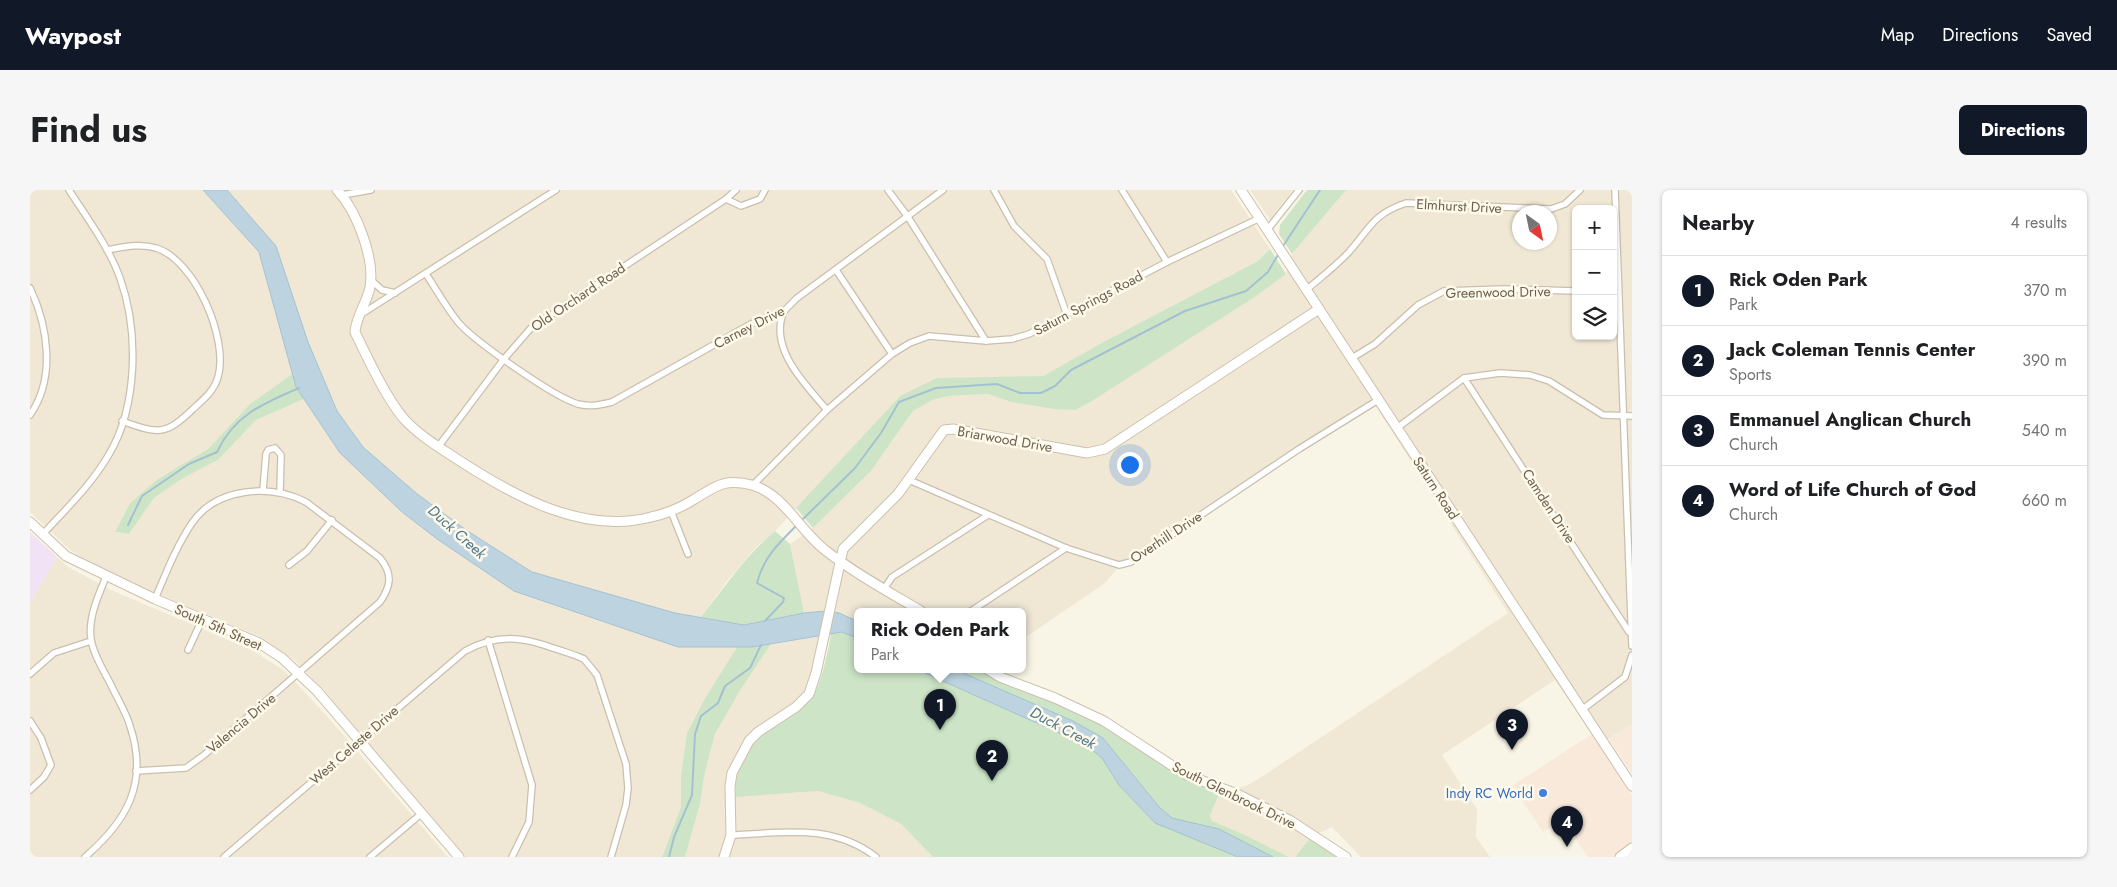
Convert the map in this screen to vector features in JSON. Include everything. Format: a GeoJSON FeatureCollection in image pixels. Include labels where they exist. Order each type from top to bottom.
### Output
{"type":"FeatureCollection","features":[{"type":"Feature","properties":{"kind":"street"},"geometry":{"type":"LineString","coordinates":[[43,534],[84,490],[109,455],[122,421],[131,388],[133,340],[129,313],[120,278],[107,250],[69,190]]}},
{"type":"Feature","properties":{"kind":"street"},"geometry":{"type":"LineString","coordinates":[[339,192],[371,190]]}},
{"type":"Feature","properties":{"kind":"street"},"geometry":{"type":"LineString","coordinates":[[360,316],[556,190]]}},
{"type":"Feature","properties":{"kind":"street","name":"Old Orchard Road"},"geometry":{"type":"LineString","coordinates":[[438,447],[504,359],[531,328],[726,199],[736,190]]}},
{"type":"Feature","properties":{"kind":"street"},"geometry":{"type":"LineString","coordinates":[[726,199],[742,206],[760,199],[765,190]]}},
{"type":"Feature","properties":{"kind":"street"},"geometry":{"type":"LineString","coordinates":[[888,190],[908,217],[986,341]]}},
{"type":"Feature","properties":{"kind":"street","name":"Carney Drive"},"geometry":{"type":"LineString","coordinates":[[426,274],[459,323],[504,359],[561,398],[578,404],[594,406],[612,402],[751,324],[784,311],[797,298],[943,190]]}},
{"type":"Feature","properties":{"kind":"street"},"geometry":{"type":"LineString","coordinates":[[994,190],[1014,226],[1047,259],[1067,315]]}},
{"type":"Feature","properties":{"kind":"street"},"geometry":{"type":"LineString","coordinates":[[1122,190],[1167,262]]}},
{"type":"Feature","properties":{"kind":"street","name":"Saturn Road"},"geometry":{"type":"LineString","coordinates":[[1241,190],[1632,786]]}},
{"type":"Feature","properties":{"kind":"street"},"geometry":{"type":"LineString","coordinates":[[1268,229],[1299,190]]}},
{"type":"Feature","properties":{"kind":"street","name":"Elmhurst Drive"},"geometry":{"type":"LineString","coordinates":[[1306,290],[1348,252],[1370,223],[1395,207],[1406,203],[1551,209],[1564,204],[1580,190]]}},
{"type":"Feature","properties":{"kind":"street"},"geometry":{"type":"LineString","coordinates":[[1615,190],[1632,646]]}},
{"type":"Feature","properties":{"kind":"street"},"geometry":{"type":"LineString","coordinates":[[339,192],[353,210],[372,272],[364,306],[356,323],[355,332],[386,390],[405,420],[438,447],[508,490],[566,514],[605,520],[650,518],[671,511],[722,483],[734,481],[752,485],[770,494],[824,550],[916,608]]}},
{"type":"Feature","properties":{"kind":"street","name":"Saturn Springs Road"},"geometry":{"type":"LineString","coordinates":[[752,485],[827,410],[892,354],[910,342],[929,336],[986,341],[1012,339],[1029,334],[1167,262],[1260,218]]}},
{"type":"Feature","properties":{"kind":"street"},"geometry":{"type":"LineString","coordinates":[[107,250],[135,246],[155,247],[177,262],[191,276],[208,303],[220,362],[219,376],[213,391],[176,425],[163,431],[156,431],[122,421]]}},
{"type":"Feature","properties":{"kind":"street"},"geometry":{"type":"LineString","coordinates":[[836,270],[892,354]]}},
{"type":"Feature","properties":{"kind":"street"},"geometry":{"type":"LineString","coordinates":[[371,280],[382,290],[395,293]]}},
{"type":"Feature","properties":{"kind":"street"},"geometry":{"type":"LineString","coordinates":[[30,288],[44,327],[46,362],[42,384],[30,414]]}},
{"type":"Feature","properties":{"kind":"street","name":"Greenwood Drive"},"geometry":{"type":"LineString","coordinates":[[1352,358],[1375,344],[1418,305],[1444,291],[1504,289],[1572,291]]}},
{"type":"Feature","properties":{"kind":"street","name":"Briarwood Drive"},"geometry":{"type":"LineString","coordinates":[[724,857],[731,835],[730,787],[732,773],[740,755],[758,732],[796,707],[809,694],[824,639],[839,574],[840,560],[847,543],[878,516],[909,480],[944,430],[953,429],[1087,453],[1105,449],[1319,309]]}},
{"type":"Feature","properties":{"kind":"street"},"geometry":{"type":"LineString","coordinates":[[784,311],[779,322],[782,345],[799,376],[827,410]]}},
{"type":"Feature","properties":{"kind":"street"},"geometry":{"type":"LineString","coordinates":[[1397,428],[1464,378],[1500,373],[1530,376],[1549,381],[1603,415],[1632,416]]}},
{"type":"Feature","properties":{"kind":"street","name":"Camden Drive"},"geometry":{"type":"LineString","coordinates":[[1464,378],[1625,623],[1631,636]]}},
{"type":"Feature","properties":{"kind":"street","name":"Overhill Drive"},"geometry":{"type":"LineString","coordinates":[[909,480],[1066,548],[1119,566],[1131,562],[1299,449],[1378,400]]}},
{"type":"Feature","properties":{"kind":"street"},"geometry":{"type":"LineString","coordinates":[[263,490],[266,454],[268,450],[275,448],[281,455],[280,492]]}},
{"type":"Feature","properties":{"kind":"street"},"geometry":{"type":"LineString","coordinates":[[155,599],[175,552],[193,522],[206,509],[222,499],[243,492],[263,490],[280,492],[306,502],[332,520],[307,551],[289,565]]}},
{"type":"Feature","properties":{"kind":"street"},"geometry":{"type":"LineString","coordinates":[[671,511],[688,554]]}},
{"type":"Feature","properties":{"kind":"street"},"geometry":{"type":"LineString","coordinates":[[884,589],[892,577],[988,515]]}},
{"type":"Feature","properties":{"kind":"street","name":"Valencia Drive"},"geometry":{"type":"LineString","coordinates":[[136,772],[186,768],[300,673],[380,602],[388,590],[390,576],[386,566],[332,520]]}},
{"type":"Feature","properties":{"kind":"street","name":"South 5th Street"},"geometry":{"type":"LineString","coordinates":[[30,522],[66,556],[106,577],[258,643],[300,673],[459,857]]}},
{"type":"Feature","properties":{"kind":"street"},"geometry":{"type":"LineString","coordinates":[[976,608],[1066,548]]}},
{"type":"Feature","properties":{"kind":"street"},"geometry":{"type":"LineString","coordinates":[[84,857],[108,836],[123,815],[132,796],[136,772],[137,754],[130,726],[91,641],[93,614],[106,577]]}},
{"type":"Feature","properties":{"kind":"street"},"geometry":{"type":"LineString","coordinates":[[188,650],[202,620]]}},
{"type":"Feature","properties":{"kind":"street","name":"West Celeste Drive"},"geometry":{"type":"LineString","coordinates":[[224,857],[465,651],[488,640],[511,637],[551,647],[584,659],[597,675],[626,764],[628,788],[626,805],[611,857]]}},
{"type":"Feature","properties":{"kind":"street"},"geometry":{"type":"LineString","coordinates":[[488,640],[532,785],[529,822],[512,857]]}},
{"type":"Feature","properties":{"kind":"street"},"geometry":{"type":"LineString","coordinates":[[30,674],[54,653],[91,641]]}},
{"type":"Feature","properties":{"kind":"street"},"geometry":{"type":"LineString","coordinates":[[1583,709],[1625,677],[1632,655]]}},
{"type":"Feature","properties":{"kind":"street","name":"South Glenbrook Drive"},"geometry":{"type":"LineString","coordinates":[[994,673],[1055,698],[1104,721],[1185,774],[1239,795],[1291,821],[1346,857]]}},
{"type":"Feature","properties":{"kind":"street"},"geometry":{"type":"LineString","coordinates":[[30,721],[41,738],[51,764],[44,777],[30,790]]}},
{"type":"Feature","properties":{"kind":"street"},"geometry":{"type":"LineString","coordinates":[[370,857],[421,814]]}},
{"type":"Feature","properties":{"kind":"street"},"geometry":{"type":"LineString","coordinates":[[731,835],[818,831],[863,847],[876,857]]}},
{"type":"Feature","properties":{"kind":"street"},"geometry":{"type":"LineString","coordinates":[[1620,857],[1632,848]]}},
{"type":"Feature","properties":{"kind":"shaded area"},"geometry":{"type":"Polygon","coordinates":[[[30,190],[203,190],[259,252],[292,374],[250,404],[208,449],[158,479],[130,503],[115,532],[129,534],[154,498],[183,478],[218,460],[256,420],[304,399],[340,453],[401,511],[437,539],[678,647],[737,647],[705,698],[687,733],[681,775],[681,807],[662,857],[460,857],[324,690],[294,660],[258,636],[106,572],[70,550],[30,512],[30,190]]]}},
{"type":"Feature","properties":{"kind":"shaded area"},"geometry":{"type":"Polygon","coordinates":[[[227,190],[1231,190],[1270,249],[1258,261],[1107,340],[1043,376],[1019,377],[900,396],[775,531],[757,546],[727,581],[701,617],[675,613],[532,572],[466,530],[416,493],[363,447],[337,411],[308,342],[276,246],[227,190]]]}},
{"type":"Feature","properties":{"kind":"shaded area"},"geometry":{"type":"Polygon","coordinates":[[[1250,190],[1293,190],[1270,220],[1250,190]]]}},
{"type":"Feature","properties":{"kind":"shaded area"},"geometry":{"type":"Polygon","coordinates":[[[1346,190],[1632,190],[1632,724],[1599,745],[1555,680],[1442,755],[1477,809],[1476,837],[1490,857],[1361,857],[1332,827],[1311,837],[1295,857],[1289,857],[1212,821],[1210,816],[1219,794],[1248,785],[1266,774],[1508,613],[1371,399],[1125,560],[1104,584],[1026,637],[1026,608],[854,608],[854,620],[839,613],[804,613],[790,544],[813,528],[871,471],[913,411],[933,400],[949,396],[988,394],[1011,402],[1053,409],[1092,401],[1286,274],[1292,254],[1346,190]]]}},
{"type":"Feature","properties":{"kind":"shaded area"},"geometry":{"type":"Polygon","coordinates":[[[30,532],[57,557],[30,603],[30,532]]]}},
{"type":"Feature","properties":{"kind":"shaded area"},"geometry":{"type":"Polygon","coordinates":[[[57,557],[68,567],[111,590],[252,650],[285,671],[327,716],[448,857],[30,857],[30,603],[57,557]]]}},
{"type":"Feature","properties":{"kind":"shaded area"},"geometry":{"type":"Polygon","coordinates":[[[831,634],[816,690],[805,705],[785,719],[736,774],[736,796],[818,791],[860,803],[901,824],[933,857],[685,857],[700,804],[705,772],[715,734],[741,689],[771,644],[831,634]]]}},
{"type":"Feature","properties":{"kind":"shaded area"},"geometry":{"type":"Polygon","coordinates":[[[1632,724],[1632,774],[1609,739],[1632,724]]]}},
{"type":"Feature","properties":{"kind":"shaded area"},"geometry":{"type":"Polygon","coordinates":[[[1592,734],[1632,795],[1632,844],[1612,857],[1588,857],[1562,819],[1543,832],[1512,786],[1592,734]]]}},
{"type":"Feature","properties":{"kind":"green space"},"geometry":{"type":"Polygon","coordinates":[[[1307,190],[1346,190],[1292,254],[1279,234],[1280,225],[1307,190]]]}},
{"type":"Feature","properties":{"kind":"green space"},"geometry":{"type":"Polygon","coordinates":[[[1270,249],[1286,274],[1253,298],[1092,401],[1075,410],[1053,409],[1011,402],[988,394],[949,396],[933,400],[913,411],[871,471],[813,528],[796,508],[900,396],[937,378],[1043,376],[1107,340],[1258,261],[1270,249]]]}},
{"type":"Feature","properties":{"kind":"green space"},"geometry":{"type":"Polygon","coordinates":[[[292,374],[296,387],[304,399],[256,420],[218,460],[183,478],[154,498],[129,534],[115,532],[130,503],[158,479],[208,449],[250,404],[292,374]]]}},
{"type":"Feature","properties":{"kind":"green space"},"geometry":{"type":"Polygon","coordinates":[[[775,531],[790,544],[804,613],[744,625],[701,617],[745,561],[775,531]]]}},
{"type":"Feature","properties":{"kind":"green space"},"geometry":{"type":"Polygon","coordinates":[[[836,612],[854,620],[854,673],[985,673],[1006,684],[1058,702],[1098,722],[1168,769],[1219,794],[1210,816],[1212,821],[1289,857],[933,857],[901,824],[860,803],[818,791],[736,797],[736,781],[744,757],[751,747],[769,730],[802,706],[811,697],[816,690],[825,663],[836,612]]]}},
{"type":"Feature","properties":{"kind":"green space"},"geometry":{"type":"Polygon","coordinates":[[[771,644],[741,689],[715,734],[705,772],[700,804],[685,857],[662,857],[681,807],[681,775],[687,733],[705,698],[737,647],[771,644]]]}},
{"type":"Feature","properties":{"kind":"green space"},"geometry":{"type":"Polygon","coordinates":[[[1311,837],[1337,857],[1295,857],[1311,837]]]}},
{"type":"Feature","properties":{"kind":"water","name":"Duck Creek"},"geometry":{"type":"Polygon","coordinates":[[[203,190],[227,190],[276,246],[308,342],[337,411],[363,447],[416,493],[466,530],[532,572],[675,613],[744,625],[804,613],[826,611],[839,613],[854,620],[854,637],[842,632],[752,647],[678,647],[514,591],[437,539],[401,511],[340,453],[296,387],[259,252],[203,190]]]}},
{"type":"Feature","properties":{"kind":"water","name":"Duck Creek"},"geometry":{"type":"Polygon","coordinates":[[[925,673],[963,673],[1073,721],[1103,738],[1159,807],[1172,818],[1219,829],[1273,857],[1238,857],[1155,823],[1119,785],[1102,758],[1086,745],[925,673]]]}},
{"type":"Feature","properties":{"kind":"waterway"},"geometry":{"type":"LineString","coordinates":[[1283,246],[1320,190]]}},
{"type":"Feature","properties":{"kind":"waterway"},"geometry":{"type":"LineString","coordinates":[[802,520],[855,468],[881,433],[899,402],[936,388],[997,384],[1020,393],[1041,393],[1055,386],[1071,370],[1185,311],[1246,291],[1268,272],[1279,253]]}},
{"type":"Feature","properties":{"kind":"waterway"},"geometry":{"type":"LineString","coordinates":[[128,525],[142,496],[189,464],[217,452],[232,428],[251,412],[299,388]]}},
{"type":"Feature","properties":{"kind":"waterway"},"geometry":{"type":"LineString","coordinates":[[765,621],[783,602],[784,598],[757,583],[763,566],[772,551],[797,525]]}},
{"type":"Feature","properties":{"kind":"waterway"},"geometry":{"type":"LineString","coordinates":[[669,857],[674,837],[692,795],[695,734],[701,716],[718,703],[725,686],[750,668],[761,645]]}},
{"type":"Feature","properties":{"kind":"place","name":"Rick Oden Park"},"geometry":{"type":"Point","coordinates":[940,730]}},
{"type":"Feature","properties":{"kind":"place","name":"Emmanuel Anglican Church"},"geometry":{"type":"Point","coordinates":[1512,750]}},
{"type":"Feature","properties":{"kind":"place","name":"Jack Coleman Tennis Center"},"geometry":{"type":"Point","coordinates":[992,781]}},
{"type":"Feature","properties":{"kind":"place","name":"Indy RC World"},"geometry":{"type":"Point","coordinates":[1543,793]}},
{"type":"Feature","properties":{"kind":"place","name":"Word of Life Church of God"},"geometry":{"type":"Point","coordinates":[1567,847]}}]}
